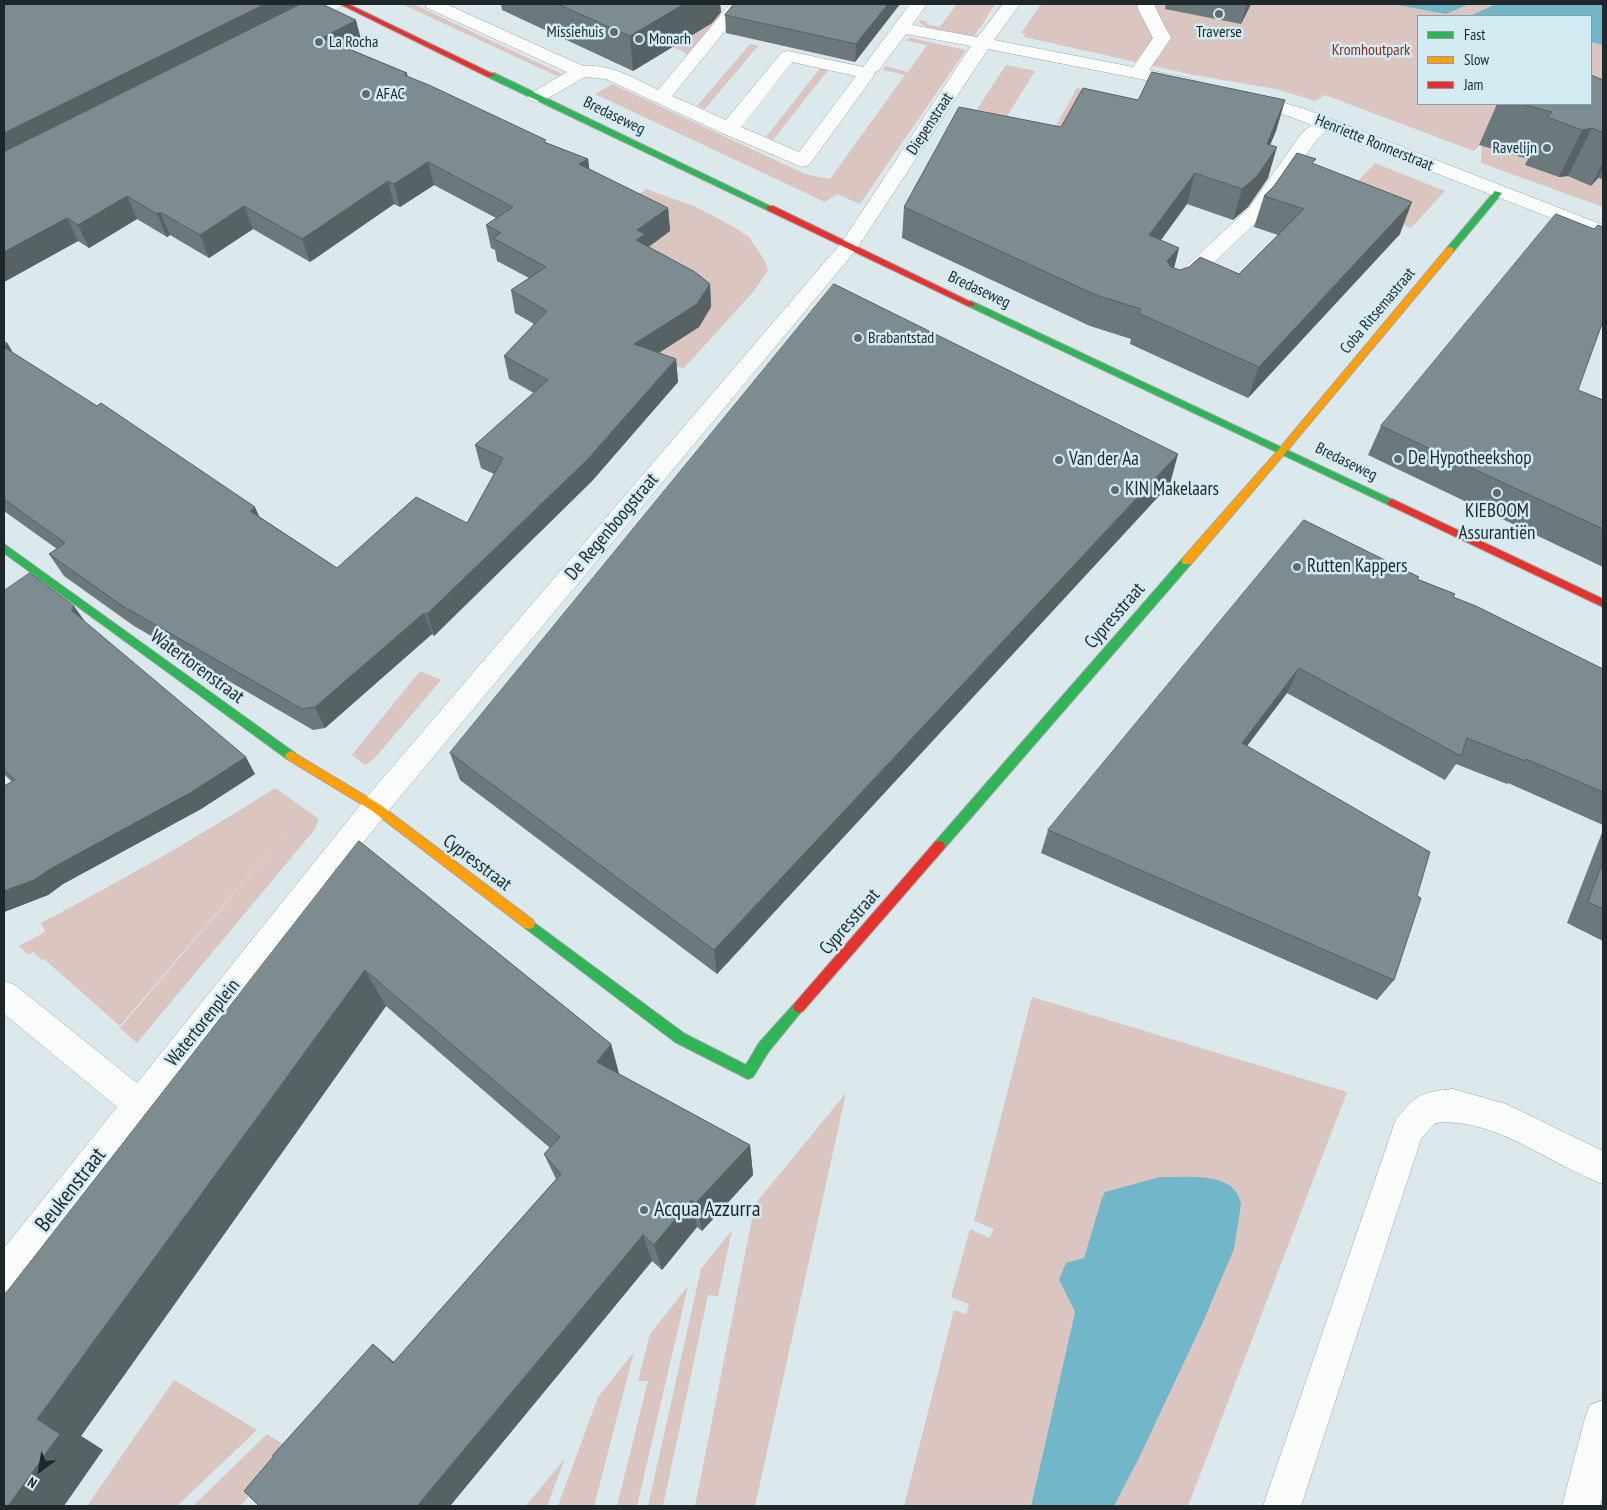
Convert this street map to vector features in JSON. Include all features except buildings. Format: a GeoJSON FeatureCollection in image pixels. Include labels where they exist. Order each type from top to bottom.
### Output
{"type":"FeatureCollection","features":[{"type":"Feature","properties":{"kind":"street"},"geometry":{"type":"LineString","coordinates":[[280,30],[333,4]]}},
{"type":"Feature","properties":{"kind":"street","name":"Bredaseweg"},"geometry":{"type":"LineString","coordinates":[[342,4],[1603,603]]}},
{"type":"Feature","properties":{"kind":"street"},"geometry":{"type":"LineString","coordinates":[[433,4],[581,72]]}},
{"type":"Feature","properties":{"kind":"street"},"geometry":{"type":"LineString","coordinates":[[872,67],[919,4]]}},
{"type":"Feature","properties":{"kind":"street","name":"Diepenstraat"},"geometry":{"type":"LineString","coordinates":[[849,246],[982,43],[1012,4]]}},
{"type":"Feature","properties":{"kind":"street"},"geometry":{"type":"LineString","coordinates":[[1138,74],[1162,38],[1146,7],[1147,4]]}},
{"type":"Feature","properties":{"kind":"street"},"geometry":{"type":"LineString","coordinates":[[661,98],[735,5]]}},
{"type":"Feature","properties":{"kind":"street"},"geometry":{"type":"LineString","coordinates":[[902,28],[1206,88]]}},
{"type":"Feature","properties":{"kind":"street"},"geometry":{"type":"LineString","coordinates":[[537,97],[581,72],[594,71],[611,74],[729,129],[802,161],[867,73],[788,56],[729,129]]}},
{"type":"Feature","properties":{"kind":"street","name":"Henriette Ronnerstraat"},"geometry":{"type":"LineString","coordinates":[[1232,93],[1250,97],[1324,124],[1498,193],[1603,232]]}},
{"type":"Feature","properties":{"kind":"street"},"geometry":{"type":"LineString","coordinates":[[1172,292],[1256,212],[1308,138],[1324,124]]}},
{"type":"Feature","properties":{"kind":"street","name":"Coba Ritsemastraat"},"geometry":{"type":"LineString","coordinates":[[1283,450],[1498,193]]}},
{"type":"Feature","properties":{"kind":"street","name":"De Regenboogstraat"},"geometry":{"type":"LineString","coordinates":[[375,807],[849,246]]}},
{"type":"Feature","properties":{"kind":"street","name":"Cypresstraat"},"geometry":{"type":"LineString","coordinates":[[375,807],[680,1038],[748,1073],[764,1047],[1283,450]]}},
{"type":"Feature","properties":{"kind":"street","name":"Watertorenstraat"},"geometry":{"type":"LineString","coordinates":[[4,548],[298,761],[375,807]]}},
{"type":"Feature","properties":{"kind":"street","name":"Watertorenplein"},"geometry":{"type":"LineString","coordinates":[[138,1104],[375,807]]}},
{"type":"Feature","properties":{"kind":"street"},"geometry":{"type":"LineString","coordinates":[[4,995],[138,1104]]}},
{"type":"Feature","properties":{"kind":"street","name":"Beukenstraat"},"geometry":{"type":"LineString","coordinates":[[4,1276],[138,1104]]}},
{"type":"Feature","properties":{"kind":"street"},"geometry":{"type":"LineString","coordinates":[[1282,1506],[1408,1130],[1427,1108],[1453,1105],[1494,1115],[1603,1168]]}},
{"type":"Feature","properties":{"kind":"street"},"geometry":{"type":"LineString","coordinates":[[1581,1506],[1603,1418]]}},
{"type":"Feature","properties":{"kind":"green space"},"geometry":{"type":"Polygon","coordinates":[[[402,4],[413,4],[562,74],[557,76],[402,4]]]}},
{"type":"Feature","properties":{"kind":"green space"},"geometry":{"type":"Polygon","coordinates":[[[957,4],[996,4],[980,28],[977,28],[979,29],[973,38],[927,28],[919,22],[920,20],[927,22],[926,24],[940,27],[957,4]]]}},
{"type":"Feature","properties":{"kind":"green space","name":"Kromhoutpark"},"geometry":{"type":"Polygon","coordinates":[[[1041,4],[1603,4],[1603,207],[1481,163],[1482,142],[1474,151],[1325,95],[1315,101],[1276,89],[1194,75],[1024,37],[1025,34],[1021,33],[1041,4]]]}},
{"type":"Feature","properties":{"kind":"green space"},"geometry":{"type":"Polygon","coordinates":[[[720,9],[720,17],[687,55],[666,44],[720,9]]]}},
{"type":"Feature","properties":{"kind":"green space"},"geometry":{"type":"Polygon","coordinates":[[[911,38],[966,50],[860,204],[837,194],[825,202],[595,94],[612,84],[805,174],[830,179],[905,75],[883,70],[885,66],[908,72],[927,45],[905,40],[911,38]]]}},
{"type":"Feature","properties":{"kind":"green space"},"geometry":{"type":"Polygon","coordinates":[[[750,44],[758,46],[705,109],[697,106],[750,44]]]}},
{"type":"Feature","properties":{"kind":"green space"},"geometry":{"type":"Polygon","coordinates":[[[1006,65],[1035,71],[998,131],[1044,147],[1077,88],[1093,91],[1058,155],[966,126],[1006,65]]]}},
{"type":"Feature","properties":{"kind":"green space"},"geometry":{"type":"Polygon","coordinates":[[[821,67],[829,69],[773,140],[766,137],[821,67]]]}},
{"type":"Feature","properties":{"kind":"green space"},"geometry":{"type":"Polygon","coordinates":[[[1375,163],[1445,191],[1411,228],[1340,200],[1375,163]]]}},
{"type":"Feature","properties":{"kind":"green space"},"geometry":{"type":"Polygon","coordinates":[[[646,189],[696,207],[749,237],[764,260],[768,270],[754,291],[684,368],[633,359],[635,197],[646,189]]]}},
{"type":"Feature","properties":{"kind":"green space"},"geometry":{"type":"Polygon","coordinates":[[[420,671],[441,680],[374,759],[365,765],[352,755],[420,671]]]}},
{"type":"Feature","properties":{"kind":"green space"},"geometry":{"type":"Polygon","coordinates":[[[275,788],[319,819],[315,829],[137,1043],[120,1028],[302,813],[120,1026],[44,959],[42,960],[33,952],[29,955],[19,946],[45,932],[41,923],[159,858],[275,788]]]}},
{"type":"Feature","properties":{"kind":"green space"},"geometry":{"type":"Polygon","coordinates":[[[1032,997],[1347,1092],[1188,1506],[1114,1506],[1137,1462],[1091,1238],[1084,1258],[1059,1280],[1075,1312],[1031,1506],[904,1506],[954,1310],[966,1314],[969,1304],[951,1297],[970,1229],[989,1238],[994,1229],[974,1221],[1032,997]]]}},
{"type":"Feature","properties":{"kind":"green space"},"geometry":{"type":"Polygon","coordinates":[[[846,1093],[755,1506],[695,1506],[755,1204],[846,1093]]]}},
{"type":"Feature","properties":{"kind":"green space"},"geometry":{"type":"Polygon","coordinates":[[[732,1230],[718,1296],[708,1295],[663,1506],[648,1506],[701,1269],[732,1230]]]}},
{"type":"Feature","properties":{"kind":"green space"},"geometry":{"type":"Polygon","coordinates":[[[688,1286],[637,1506],[617,1506],[648,1381],[638,1381],[650,1334],[688,1286]]]}},
{"type":"Feature","properties":{"kind":"green space"},"geometry":{"type":"Polygon","coordinates":[[[634,1352],[594,1506],[558,1506],[598,1397],[634,1352]]]}},
{"type":"Feature","properties":{"kind":"green space"},"geometry":{"type":"Polygon","coordinates":[[[174,1380],[257,1430],[177,1506],[87,1506],[174,1380]]]}},
{"type":"Feature","properties":{"kind":"green space"},"geometry":{"type":"Polygon","coordinates":[[[267,1434],[291,1449],[240,1506],[193,1506],[267,1434]]]}},
{"type":"Feature","properties":{"kind":"green space"},"geometry":{"type":"Polygon","coordinates":[[[565,1458],[547,1506],[526,1506],[565,1458]]]}},
{"type":"Feature","properties":{"kind":"water"},"geometry":{"type":"Polygon","coordinates":[[[1392,4],[1469,4],[1446,14],[1392,4]]]}},
{"type":"Feature","properties":{"kind":"water"},"geometry":{"type":"Polygon","coordinates":[[[1496,4],[1603,4],[1603,45],[1592,42],[1592,15],[1472,15],[1496,4]]]}},
{"type":"Feature","properties":{"kind":"water"},"geometry":{"type":"Polygon","coordinates":[[[1160,1177],[1208,1178],[1230,1186],[1237,1193],[1241,1204],[1234,1249],[1203,1322],[1137,1462],[1114,1506],[1031,1506],[1075,1312],[1059,1280],[1066,1263],[1084,1258],[1105,1192],[1160,1177]]]}},
{"type":"Feature","properties":{"kind":"traffic: fast"},"geometry":{"type":"LineString","coordinates":[[491,75],[770,208]]}},
{"type":"Feature","properties":{"kind":"traffic: fast"},"geometry":{"type":"LineString","coordinates":[[1450,250],[1498,193]]}},
{"type":"Feature","properties":{"kind":"traffic: fast"},"geometry":{"type":"LineString","coordinates":[[971,304],[1392,503]]}},
{"type":"Feature","properties":{"kind":"traffic: fast"},"geometry":{"type":"LineString","coordinates":[[4,548],[291,756]]}},
{"type":"Feature","properties":{"kind":"traffic: fast"},"geometry":{"type":"LineString","coordinates":[[939,846],[1187,561]]}},
{"type":"Feature","properties":{"kind":"traffic: fast"},"geometry":{"type":"LineString","coordinates":[[529,924],[680,1038],[748,1073],[764,1047],[799,1007]]}},
{"type":"Feature","properties":{"kind":"traffic: slow"},"geometry":{"type":"LineString","coordinates":[[1187,561],[1283,450],[1450,250]]}},
{"type":"Feature","properties":{"kind":"traffic: slow"},"geometry":{"type":"LineString","coordinates":[[291,756],[375,807],[529,924]]}},
{"type":"Feature","properties":{"kind":"traffic: jam"},"geometry":{"type":"LineString","coordinates":[[343,4],[491,75]]}},
{"type":"Feature","properties":{"kind":"traffic: jam"},"geometry":{"type":"LineString","coordinates":[[770,208],[971,304]]}},
{"type":"Feature","properties":{"kind":"traffic: jam"},"geometry":{"type":"LineString","coordinates":[[1392,503],[1603,603]]}},
{"type":"Feature","properties":{"kind":"traffic: jam"},"geometry":{"type":"LineString","coordinates":[[799,1007],[939,846]]}},
{"type":"Feature","properties":{"kind":"place","name":"Traverse"},"geometry":{"type":"Point","coordinates":[1219,14]}},
{"type":"Feature","properties":{"kind":"place","name":"Missiehuis"},"geometry":{"type":"Point","coordinates":[614,32]}},
{"type":"Feature","properties":{"kind":"place","name":"Monarh"},"geometry":{"type":"Point","coordinates":[639,39]}},
{"type":"Feature","properties":{"kind":"place","name":"La Rocha"},"geometry":{"type":"Point","coordinates":[319,42]}},
{"type":"Feature","properties":{"kind":"place","name":"AFAC"},"geometry":{"type":"Point","coordinates":[366,94]}},
{"type":"Feature","properties":{"kind":"place","name":"Ravelijn"},"geometry":{"type":"Point","coordinates":[1547,148]}},
{"type":"Feature","properties":{"kind":"place","name":"Brabantstad"},"geometry":{"type":"Point","coordinates":[858,338]}},
{"type":"Feature","properties":{"kind":"place","name":"De Hypotheekshop"},"geometry":{"type":"Point","coordinates":[1398,459]}},
{"type":"Feature","properties":{"kind":"place","name":"Van der Aa"},"geometry":{"type":"Point","coordinates":[1059,460]}},
{"type":"Feature","properties":{"kind":"place","name":"KIN Makelaars"},"geometry":{"type":"Point","coordinates":[1115,490]}},
{"type":"Feature","properties":{"kind":"place","name":"KIEBOOM Assurantiën"},"geometry":{"type":"Point","coordinates":[1497,493]}},
{"type":"Feature","properties":{"kind":"place","name":"Rutten Kappers"},"geometry":{"type":"Point","coordinates":[1297,567]}},
{"type":"Feature","properties":{"kind":"place","name":"Acqua Azzurra"},"geometry":{"type":"Point","coordinates":[644,1210]}}]}
